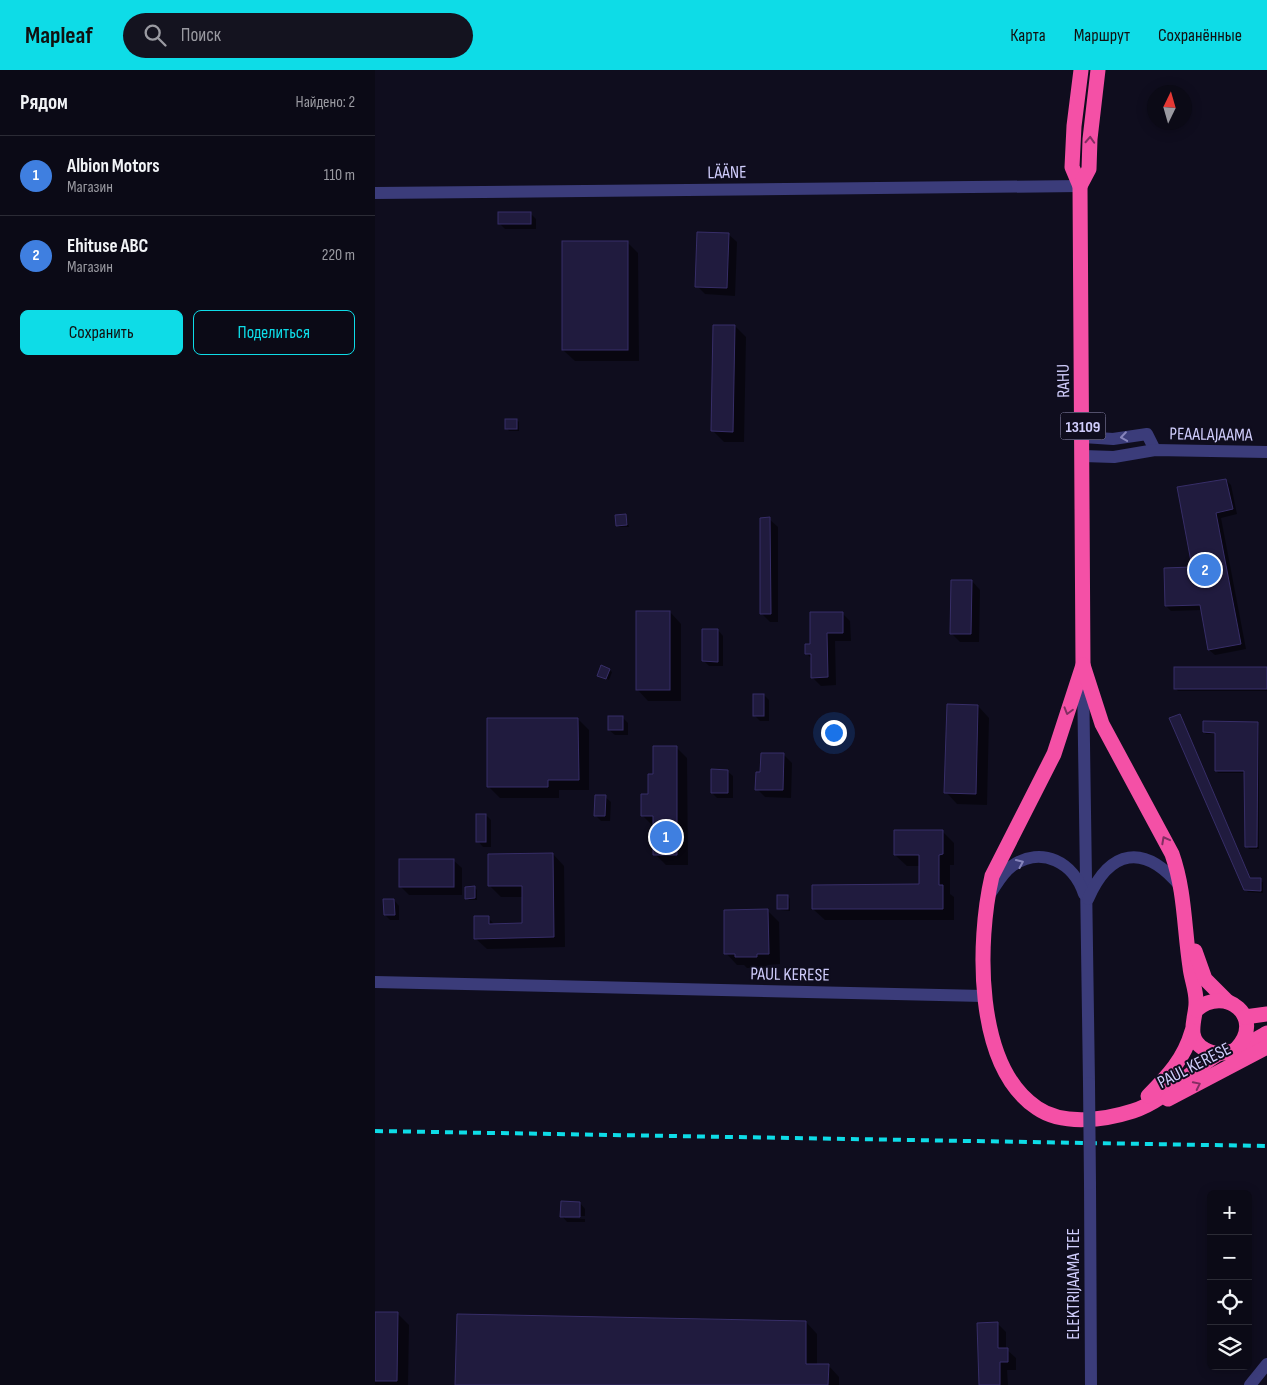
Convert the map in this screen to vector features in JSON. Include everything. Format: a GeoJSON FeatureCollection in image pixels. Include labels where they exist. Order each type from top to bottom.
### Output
{"type":"FeatureCollection","features":[{"type":"Feature","properties":{"kind":"highway","name":"RAHU"},"geometry":{"type":"LineString","coordinates":[[1081,70],[1074,126],[1072,168],[1080,186],[1083,665]]}},
{"type":"Feature","properties":{"kind":"highway","name":"RAHU"},"geometry":{"type":"LineString","coordinates":[[1080,186],[1089,169],[1098,70]]}},
{"type":"Feature","properties":{"kind":"highway"},"geometry":{"type":"LineString","coordinates":[[1083,665],[1102,724],[1172,854],[1186,921],[1196,1010],[1191,1024],[1192,1031],[1199,1046],[1211,1053],[1218,1054],[1237,1048],[1246,1035],[1245,1017],[1236,1006],[1228,1002],[1205,979],[1186,921]]}},
{"type":"Feature","properties":{"kind":"highway"},"geometry":{"type":"LineString","coordinates":[[984,996],[987,898],[999,861],[1053,754],[1083,665]]}},
{"type":"Feature","properties":{"kind":"highway","name":"PAUL KERESE"},"geometry":{"type":"LineString","coordinates":[[984,996],[992,1037],[1012,1082],[1024,1098],[1038,1109],[1056,1116],[1091,1120],[1151,1108],[1206,1081],[1267,1047]]}},
{"type":"Feature","properties":{"kind":"highway"},"geometry":{"type":"LineString","coordinates":[[1196,1010],[1209,1001],[1228,1002]]}},
{"type":"Feature","properties":{"kind":"highway"},"geometry":{"type":"LineString","coordinates":[[1245,1017],[1267,1014]]}},
{"type":"Feature","properties":{"kind":"highway","name":"PAUL KERESE"},"geometry":{"type":"LineString","coordinates":[[1132,1111],[1170,1075],[1184,1054],[1192,1031]]}},
{"type":"Feature","properties":{"kind":"highway","name":"PAUL KERESE"},"geometry":{"type":"LineString","coordinates":[[1237,1048],[1267,1033]]}},
{"type":"Feature","properties":{"kind":"highway","name":"PAUL KERESE"},"geometry":{"type":"LineString","coordinates":[[1132,1111],[1173,1088],[1202,1064],[1218,1054]]}},
{"type":"Feature","properties":{"kind":"street","name":"LÄÄNE"},"geometry":{"type":"LineString","coordinates":[[375,193],[1080,186]]}},
{"type":"Feature","properties":{"kind":"street","name":"PEAALAJAAMA"},"geometry":{"type":"LineString","coordinates":[[1083,438],[1113,439],[1147,434],[1155,450]]}},
{"type":"Feature","properties":{"kind":"street","name":"PEAALAJAAMA"},"geometry":{"type":"LineString","coordinates":[[1083,456],[1114,457],[1155,450],[1267,452]]}},
{"type":"Feature","properties":{"kind":"street","name":"13109"},"geometry":{"type":"LineString","coordinates":[[1083,665],[1087,902]]}},
{"type":"Feature","properties":{"kind":"street"},"geometry":{"type":"LineString","coordinates":[[987,898],[1002,876],[1013,865],[1037,857],[1054,860],[1067,866],[1082,886],[1087,902]]}},
{"type":"Feature","properties":{"kind":"street"},"geometry":{"type":"LineString","coordinates":[[1087,902],[1099,877],[1108,867],[1129,858],[1154,861],[1165,869],[1180,886]]}},
{"type":"Feature","properties":{"kind":"street","name":"ELEKTRIJAAMA TEE"},"geometry":{"type":"LineString","coordinates":[[1087,902],[1091,1385]]}},
{"type":"Feature","properties":{"kind":"street","name":"PAUL KERESE"},"geometry":{"type":"LineString","coordinates":[[375,982],[984,996]]}},
{"type":"Feature","properties":{"kind":"street"},"geometry":{"type":"LineString","coordinates":[[1250,1385],[1267,1364]]}},
{"type":"Feature","properties":{"kind":"building"},"geometry":{"type":"Polygon","coordinates":[[[498,212],[531,212],[531,224],[498,224],[498,212]]]}},
{"type":"Feature","properties":{"kind":"building"},"geometry":{"type":"Polygon","coordinates":[[[697,232],[729,233],[727,288],[695,287],[697,232]]]}},
{"type":"Feature","properties":{"kind":"building"},"geometry":{"type":"Polygon","coordinates":[[[562,241],[628,241],[628,350],[562,350],[562,241]]]}},
{"type":"Feature","properties":{"kind":"building"},"geometry":{"type":"Polygon","coordinates":[[[713,325],[735,325],[733,432],[711,431],[713,325]]]}},
{"type":"Feature","properties":{"kind":"building"},"geometry":{"type":"Polygon","coordinates":[[[505,419],[517,419],[517,429],[505,429],[505,419]]]}},
{"type":"Feature","properties":{"kind":"building"},"geometry":{"type":"Polygon","coordinates":[[[1226,479],[1233,509],[1216,513],[1241,644],[1208,650],[1200,605],[1165,606],[1164,568],[1192,567],[1177,487],[1226,479]]]}},
{"type":"Feature","properties":{"kind":"building"},"geometry":{"type":"Polygon","coordinates":[[[626,514],[627,525],[616,526],[615,515],[626,514]]]}},
{"type":"Feature","properties":{"kind":"building"},"geometry":{"type":"Polygon","coordinates":[[[770,517],[771,614],[760,614],[760,518],[770,517]]]}},
{"type":"Feature","properties":{"kind":"building"},"geometry":{"type":"Polygon","coordinates":[[[951,580],[972,580],[971,634],[950,634],[951,580]]]}},
{"type":"Feature","properties":{"kind":"building"},"geometry":{"type":"Polygon","coordinates":[[[636,611],[670,611],[670,690],[636,690],[636,611]]]}},
{"type":"Feature","properties":{"kind":"building"},"geometry":{"type":"Polygon","coordinates":[[[810,612],[843,612],[843,633],[827,633],[828,677],[811,678],[811,654],[805,654],[805,644],[810,644],[810,612]]]}},
{"type":"Feature","properties":{"kind":"building"},"geometry":{"type":"Polygon","coordinates":[[[702,629],[718,629],[718,662],[702,661],[702,629]]]}},
{"type":"Feature","properties":{"kind":"building"},"geometry":{"type":"Polygon","coordinates":[[[601,665],[610,669],[606,679],[597,676],[601,665]]]}},
{"type":"Feature","properties":{"kind":"building"},"geometry":{"type":"Polygon","coordinates":[[[1174,667],[1267,667],[1267,689],[1174,689],[1174,667]]]}},
{"type":"Feature","properties":{"kind":"building"},"geometry":{"type":"Polygon","coordinates":[[[753,694],[764,694],[764,716],[753,716],[753,694]]]}},
{"type":"Feature","properties":{"kind":"building"},"geometry":{"type":"Polygon","coordinates":[[[947,704],[978,705],[976,794],[944,793],[947,704]]]}},
{"type":"Feature","properties":{"kind":"building"},"geometry":{"type":"Polygon","coordinates":[[[1180,714],[1250,878],[1261,878],[1261,891],[1244,890],[1169,718],[1180,714]]]}},
{"type":"Feature","properties":{"kind":"building"},"geometry":{"type":"Polygon","coordinates":[[[608,716],[623,716],[623,730],[608,730],[608,716]]]}},
{"type":"Feature","properties":{"kind":"building"},"geometry":{"type":"Polygon","coordinates":[[[487,718],[578,718],[579,780],[548,780],[548,787],[487,787],[487,718]]]}},
{"type":"Feature","properties":{"kind":"building"},"geometry":{"type":"Polygon","coordinates":[[[1203,721],[1258,722],[1257,847],[1245,847],[1244,771],[1215,771],[1215,733],[1203,732],[1203,721]]]}},
{"type":"Feature","properties":{"kind":"building"},"geometry":{"type":"Polygon","coordinates":[[[653,746],[677,746],[677,855],[653,855],[653,816],[641,816],[641,794],[648,794],[648,774],[653,774],[653,746]]]}},
{"type":"Feature","properties":{"kind":"building"},"geometry":{"type":"Polygon","coordinates":[[[761,753],[784,753],[783,790],[755,790],[756,772],[760,772],[761,753]]]}},
{"type":"Feature","properties":{"kind":"building"},"geometry":{"type":"Polygon","coordinates":[[[711,769],[728,770],[728,793],[711,793],[711,769]]]}},
{"type":"Feature","properties":{"kind":"building"},"geometry":{"type":"Polygon","coordinates":[[[595,795],[606,795],[605,816],[594,816],[595,795]]]}},
{"type":"Feature","properties":{"kind":"building"},"geometry":{"type":"Polygon","coordinates":[[[476,814],[486,814],[486,842],[476,842],[476,814]]]}},
{"type":"Feature","properties":{"kind":"building"},"geometry":{"type":"Polygon","coordinates":[[[894,830],[943,830],[943,854],[939,855],[939,885],[943,885],[943,909],[812,909],[812,885],[919,884],[919,855],[894,855],[894,830]]]}},
{"type":"Feature","properties":{"kind":"building"},"geometry":{"type":"Polygon","coordinates":[[[553,853],[554,937],[474,939],[474,916],[489,916],[489,924],[522,923],[522,886],[488,886],[488,854],[553,853]]]}},
{"type":"Feature","properties":{"kind":"building"},"geometry":{"type":"Polygon","coordinates":[[[399,859],[454,859],[454,887],[399,887],[399,859]]]}},
{"type":"Feature","properties":{"kind":"building"},"geometry":{"type":"Polygon","coordinates":[[[475,886],[475,898],[465,899],[465,887],[475,886]]]}},
{"type":"Feature","properties":{"kind":"building"},"geometry":{"type":"Polygon","coordinates":[[[777,895],[788,895],[788,909],[777,909],[777,895]]]}},
{"type":"Feature","properties":{"kind":"building"},"geometry":{"type":"Polygon","coordinates":[[[383,899],[394,899],[395,915],[384,915],[383,899]]]}},
{"type":"Feature","properties":{"kind":"building"},"geometry":{"type":"Polygon","coordinates":[[[768,909],[769,954],[757,954],[757,957],[735,957],[735,954],[724,954],[724,910],[768,909]]]}},
{"type":"Feature","properties":{"kind":"building"},"geometry":{"type":"Polygon","coordinates":[[[561,1201],[580,1202],[580,1217],[560,1217],[561,1201]]]}},
{"type":"Feature","properties":{"kind":"building"},"geometry":{"type":"Polygon","coordinates":[[[375,1312],[398,1312],[397,1381],[375,1381],[375,1312]]]}},
{"type":"Feature","properties":{"kind":"building"},"geometry":{"type":"Polygon","coordinates":[[[457,1314],[806,1321],[806,1364],[829,1364],[828,1385],[455,1385],[457,1314]]]}},
{"type":"Feature","properties":{"kind":"building"},"geometry":{"type":"Polygon","coordinates":[[[998,1322],[998,1348],[1008,1348],[1008,1362],[1000,1362],[1000,1385],[979,1385],[977,1323],[998,1322]]]}},
{"type":"Feature","properties":{"kind":"railway"},"geometry":{"type":"LineString","coordinates":[[375,1131],[1267,1146]]}},
{"type":"Feature","properties":{"kind":"place","name":"Ehituse ABC"},"geometry":{"type":"Point","coordinates":[1205,570]}},
{"type":"Feature","properties":{"kind":"place","name":"Albion Motors"},"geometry":{"type":"Point","coordinates":[666,837]}}]}
